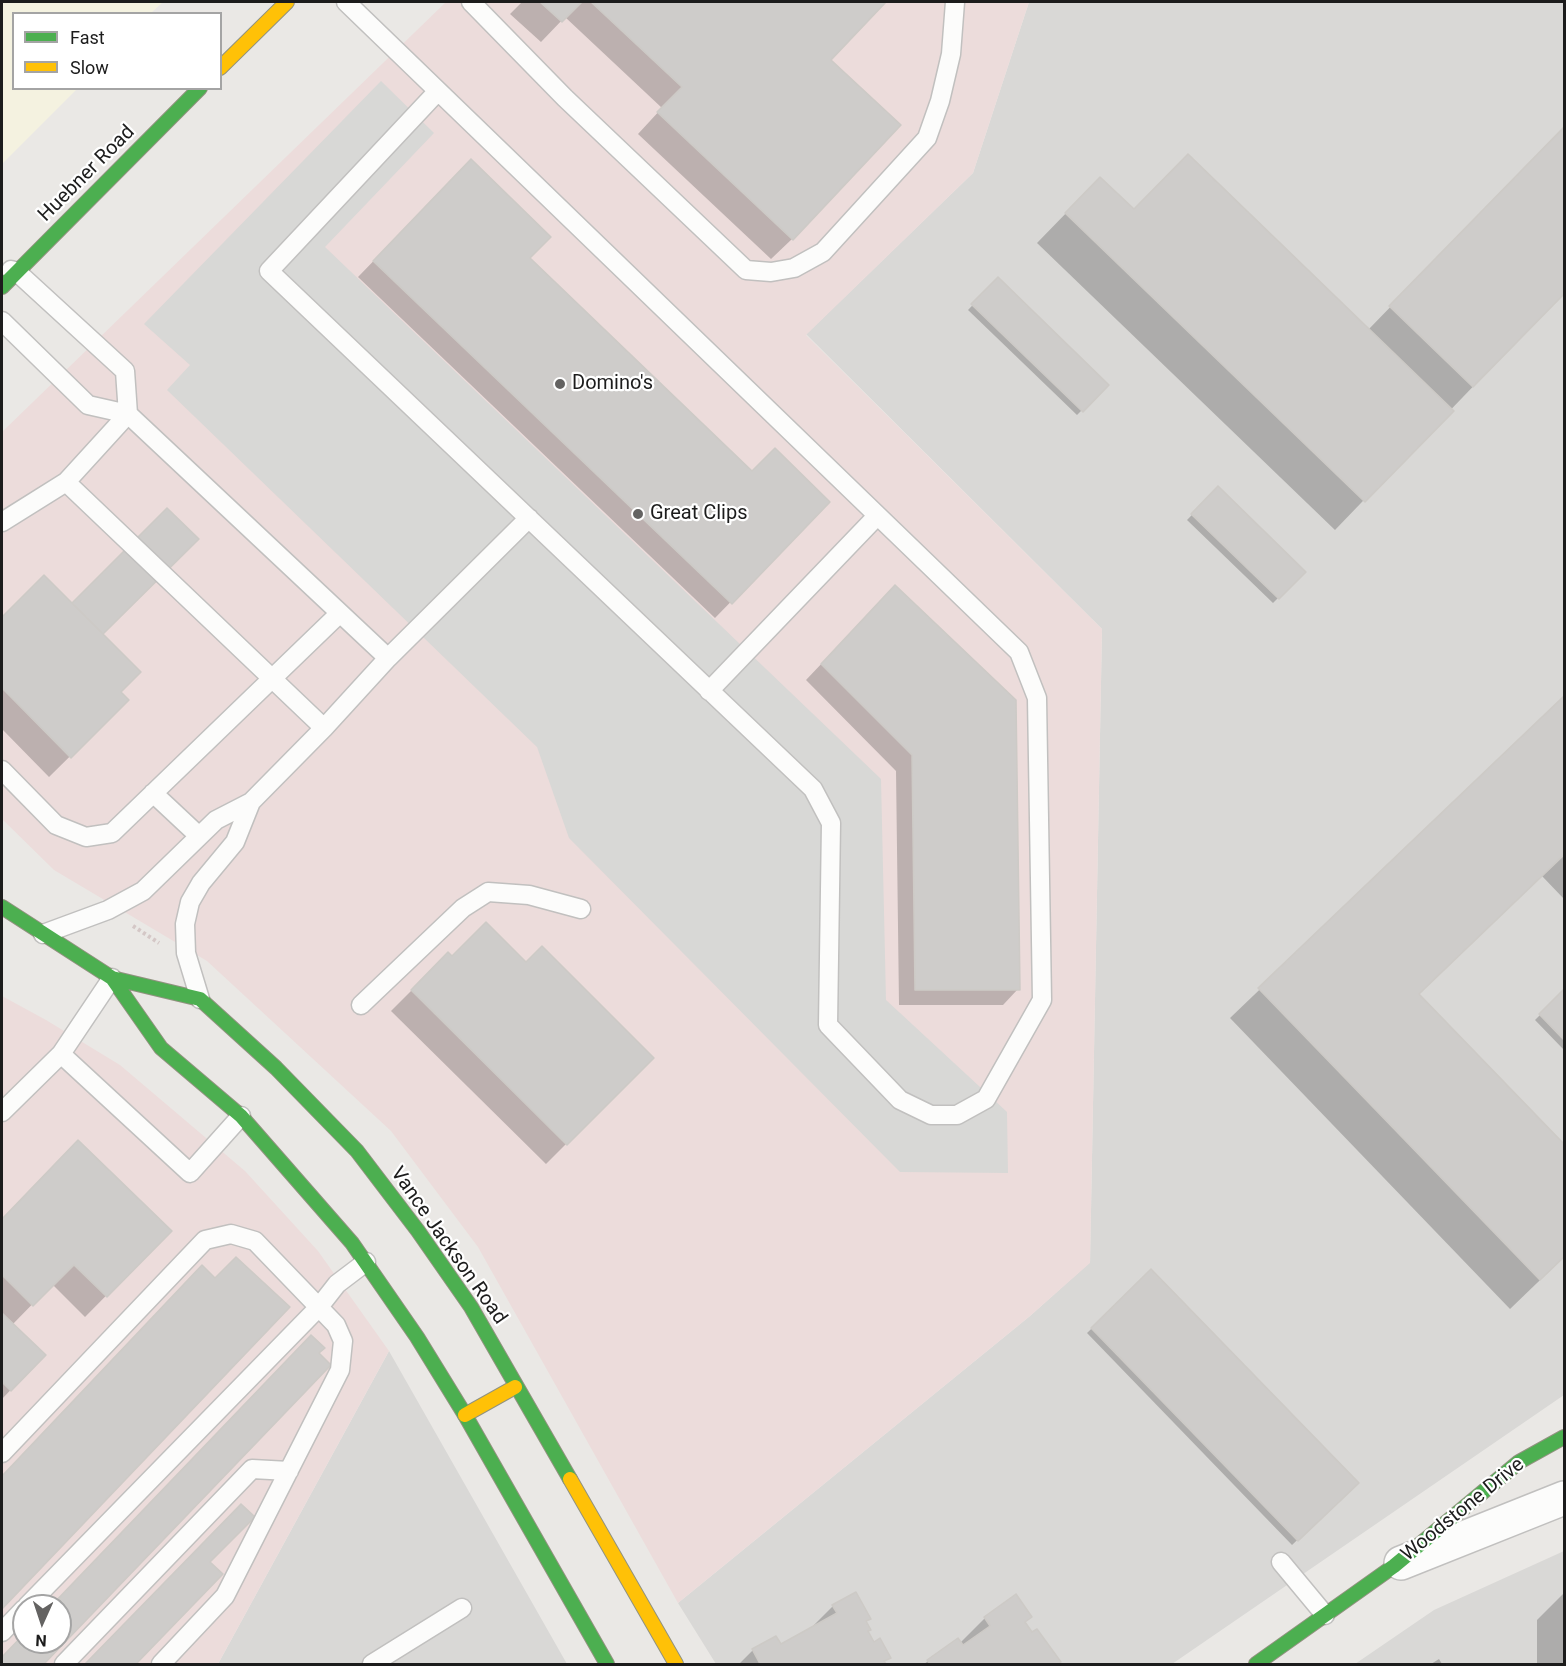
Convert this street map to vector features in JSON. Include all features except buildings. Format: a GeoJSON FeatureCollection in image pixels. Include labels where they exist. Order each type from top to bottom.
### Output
{"type":"FeatureCollection","features":[{"type":"Feature","properties":{"kind":"main road"},"geometry":{"type":"LineString","coordinates":[[222,66],[287,2]]}},
{"type":"Feature","properties":{"kind":"main road","name":"Huebner Road"},"geometry":{"type":"LineString","coordinates":[[2,287],[9,270],[198,90]]}},
{"type":"Feature","properties":{"kind":"main road","name":"Vance Jackson Road"},"geometry":{"type":"LineString","coordinates":[[2,907],[112,978],[200,999],[276,1068],[357,1151],[418,1231],[471,1307],[676,1665]]}},
{"type":"Feature","properties":{"kind":"main road","name":"Vance Jackson Road"},"geometry":{"type":"LineString","coordinates":[[112,978],[161,1048],[241,1116],[302,1184],[366,1262],[417,1337],[465,1415],[607,1665]]}},
{"type":"Feature","properties":{"kind":"main road"},"geometry":{"type":"LineString","coordinates":[[465,1415],[515,1387]]}},
{"type":"Feature","properties":{"kind":"main road","name":"Woodstone Drive"},"geometry":{"type":"LineString","coordinates":[[1256,1665],[1394,1566],[1519,1462],[1564,1437]]}},
{"type":"Feature","properties":{"kind":"street","name":"Woodstone Drive"},"geometry":{"type":"LineString","coordinates":[[1394,1566],[1564,1498]]}},
{"type":"Feature","properties":{"kind":"lane"},"geometry":{"type":"LineString","coordinates":[[346,2],[1019,652],[1037,698],[1042,1000],[986,1099],[957,1115],[931,1115],[900,1100],[828,1025],[831,823],[813,789],[269,271],[438,91]]}},
{"type":"Feature","properties":{"kind":"lane"},"geometry":{"type":"LineString","coordinates":[[471,2],[565,98],[746,270],[771,272],[794,267],[822,252],[927,138],[940,101],[951,54],[955,2]]}},
{"type":"Feature","properties":{"kind":"lane"},"geometry":{"type":"LineString","coordinates":[[2,522],[66,482],[129,414],[125,371],[9,270]]}},
{"type":"Feature","properties":{"kind":"lane"},"geometry":{"type":"LineString","coordinates":[[2,321],[88,405],[129,414],[388,658]]}},
{"type":"Feature","properties":{"kind":"lane"},"geometry":{"type":"LineString","coordinates":[[66,482],[324,728]]}},
{"type":"Feature","properties":{"kind":"lane"},"geometry":{"type":"LineString","coordinates":[[710,691],[877,516]]}},
{"type":"Feature","properties":{"kind":"lane"},"geometry":{"type":"LineString","coordinates":[[43,934],[108,910],[143,891],[216,820],[250,801],[324,728],[388,658],[529,518]]}},
{"type":"Feature","properties":{"kind":"lane"},"geometry":{"type":"LineString","coordinates":[[2,770],[56,825],[86,837],[112,833],[340,613]]}},
{"type":"Feature","properties":{"kind":"lane"},"geometry":{"type":"LineString","coordinates":[[153,793],[199,836]]}},
{"type":"Feature","properties":{"kind":"lane"},"geometry":{"type":"LineString","coordinates":[[200,999],[186,953],[185,924],[190,902],[201,883],[235,842],[250,801]]}},
{"type":"Feature","properties":{"kind":"lane"},"geometry":{"type":"LineString","coordinates":[[362,1005],[463,908],[488,892],[529,895],[581,909]]}},
{"type":"Feature","properties":{"kind":"lane"},"geometry":{"type":"LineString","coordinates":[[2,1112],[61,1054],[112,978]]}},
{"type":"Feature","properties":{"kind":"lane"},"geometry":{"type":"LineString","coordinates":[[61,1054],[190,1173],[241,1116]]}},
{"type":"Feature","properties":{"kind":"lane"},"geometry":{"type":"LineString","coordinates":[[2,1453],[205,1240],[231,1234],[255,1241],[336,1325],[343,1341],[340,1370],[225,1596],[161,1665]]}},
{"type":"Feature","properties":{"kind":"lane"},"geometry":{"type":"LineString","coordinates":[[40,1594],[319,1307],[337,1284],[366,1262]]}},
{"type":"Feature","properties":{"kind":"lane"},"geometry":{"type":"LineString","coordinates":[[64,1665],[252,1469],[289,1471]]}},
{"type":"Feature","properties":{"kind":"lane"},"geometry":{"type":"LineString","coordinates":[[1281,1562],[1325,1615]]}},
{"type":"Feature","properties":{"kind":"lane"},"geometry":{"type":"LineString","coordinates":[[372,1665],[462,1608]]}},
{"type":"Feature","properties":{"kind":"path"},"geometry":{"type":"LineString","coordinates":[[125,921],[165,946]]}},
{"type":"Feature","properties":{"kind":"shaded area"},"geometry":{"type":"Polygon","coordinates":[[[2,2],[163,2],[152,12],[12,12],[12,90],[76,90],[2,164],[2,2]]]}},
{"type":"Feature","properties":{"kind":"shaded area"},"geometry":{"type":"Polygon","coordinates":[[[446,2],[1029,2],[973,173],[806,335],[1102,629],[1090,1263],[1030,1316],[678,1603],[478,1247],[391,1131],[207,961],[54,870],[2,819],[2,432],[446,2]]]}},
{"type":"Feature","properties":{"kind":"shaded area"},"geometry":{"type":"Polygon","coordinates":[[[1029,2],[1564,2],[1564,1395],[1172,1664],[716,1664],[678,1603],[1030,1316],[1090,1262],[1102,629],[806,334],[973,173],[1029,2]]]}},
{"type":"Feature","properties":{"kind":"shaded area"},"geometry":{"type":"Polygon","coordinates":[[[381,81],[434,133],[325,247],[881,779],[886,1000],[1007,1112],[1008,1173],[900,1172],[569,838],[537,747],[167,390],[190,365],[144,324],[381,81]]]}},
{"type":"Feature","properties":{"kind":"shaded area"},"geometry":{"type":"Polygon","coordinates":[[[2,996],[120,1065],[245,1171],[318,1251],[389,1351],[218,1664],[2,1664],[2,996]]]}},
{"type":"Feature","properties":{"kind":"shaded area"},"geometry":{"type":"Polygon","coordinates":[[[389,1351],[567,1664],[218,1664],[389,1351]]]}},
{"type":"Feature","properties":{"kind":"shaded area"},"geometry":{"type":"Polygon","coordinates":[[[1564,1551],[1564,1664],[1355,1664],[1434,1610],[1564,1551]]]}},
{"type":"Feature","properties":{"kind":"traffic: fast"},"geometry":{"type":"LineString","coordinates":[[2,287],[198,90]]}},
{"type":"Feature","properties":{"kind":"traffic: fast"},"geometry":{"type":"LineString","coordinates":[[2,907],[112,978],[200,999],[276,1068],[357,1151],[418,1231],[471,1307],[570,1479]]}},
{"type":"Feature","properties":{"kind":"traffic: fast"},"geometry":{"type":"LineString","coordinates":[[112,978],[161,1048],[241,1116],[352,1243],[417,1337],[465,1415],[607,1664]]}},
{"type":"Feature","properties":{"kind":"traffic: fast"},"geometry":{"type":"LineString","coordinates":[[1256,1664],[1394,1566],[1519,1462],[1564,1437]]}},
{"type":"Feature","properties":{"kind":"traffic: slow"},"geometry":{"type":"LineString","coordinates":[[222,66],[287,2]]}},
{"type":"Feature","properties":{"kind":"traffic: slow"},"geometry":{"type":"LineString","coordinates":[[465,1415],[515,1387]]}},
{"type":"Feature","properties":{"kind":"traffic: slow"},"geometry":{"type":"LineString","coordinates":[[570,1479],[676,1664]]}},
{"type":"Feature","properties":{"kind":"place","name":"Domino's"},"geometry":{"type":"Point","coordinates":[560,384]}},
{"type":"Feature","properties":{"kind":"place","name":"Great Clips"},"geometry":{"type":"Point","coordinates":[638,514]}}]}
